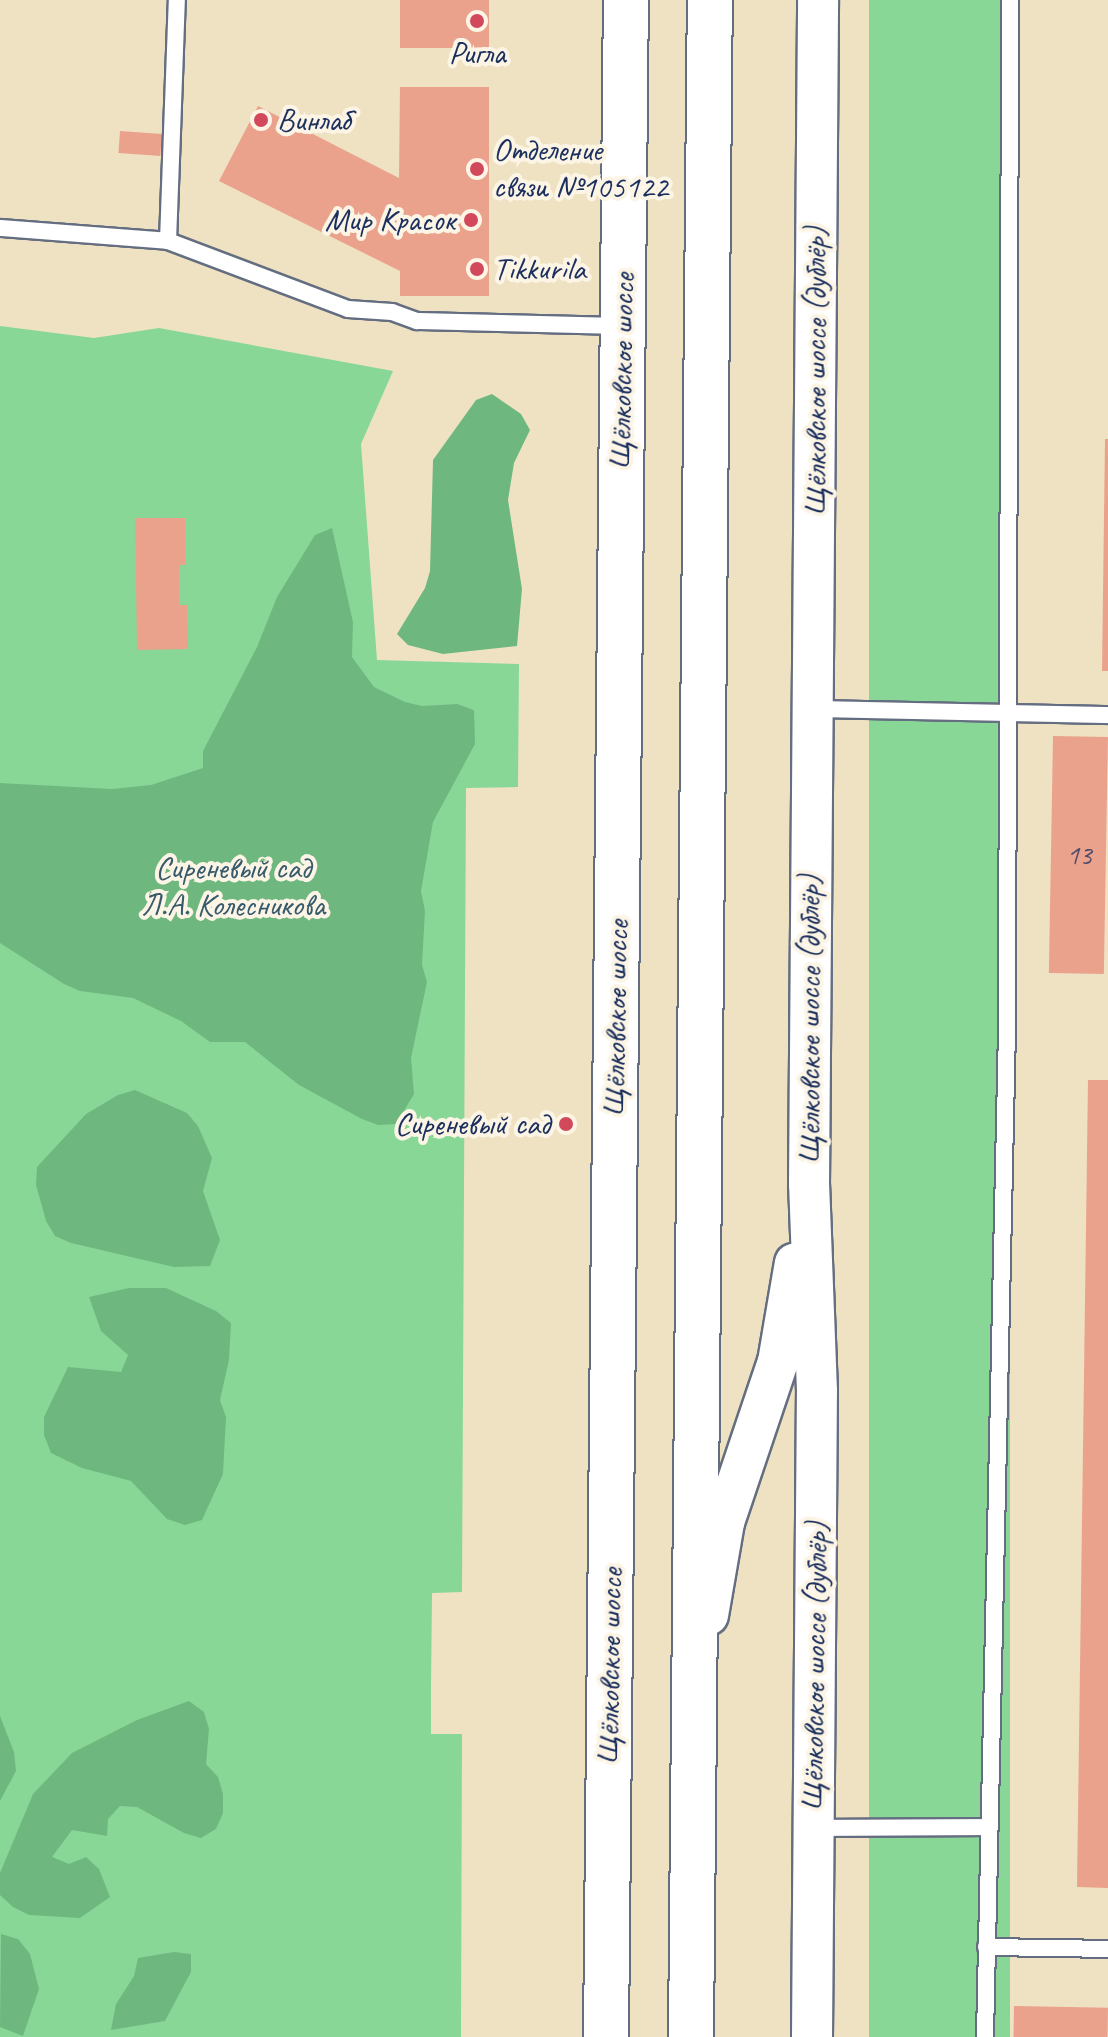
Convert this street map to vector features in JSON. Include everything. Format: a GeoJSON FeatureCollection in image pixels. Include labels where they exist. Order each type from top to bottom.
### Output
{"type":"FeatureCollection","features":[{"type":"Feature","properties":{"kind":"main road","name":"Щёлковское шоссе"},"geometry":{"type":"LineString","coordinates":[[606,2037],[626,0]]}},
{"type":"Feature","properties":{"kind":"main road"},"geometry":{"type":"LineString","coordinates":[[691,2037],[710,0]]}},
{"type":"Feature","properties":{"kind":"street","name":"Щёлковское шоссе (дублёр)"},"geometry":{"type":"LineString","coordinates":[[812,2037],[817,1391],[809,1184],[818,0]]}},
{"type":"Feature","properties":{"kind":"street"},"geometry":{"type":"LineString","coordinates":[[695,1687],[724,1522],[778,1362],[809,1184]]}},
{"type":"Feature","properties":{"kind":"lane"},"geometry":{"type":"LineString","coordinates":[[168,241],[177,0]]}},
{"type":"Feature","properties":{"kind":"lane"},"geometry":{"type":"LineString","coordinates":[[985,2037],[1010,714],[1010,0]]}},
{"type":"Feature","properties":{"kind":"lane"},"geometry":{"type":"LineString","coordinates":[[0,228],[168,241],[348,309],[392,312],[417,321],[623,326]]}},
{"type":"Feature","properties":{"kind":"lane"},"geometry":{"type":"LineString","coordinates":[[813,709],[1108,715]]}},
{"type":"Feature","properties":{"kind":"lane"},"geometry":{"type":"LineString","coordinates":[[813,1828],[989,1827]]}},
{"type":"Feature","properties":{"kind":"lane"},"geometry":{"type":"LineString","coordinates":[[986,1947],[1108,1949]]}},
{"type":"Feature","properties":{"kind":"green space"},"geometry":{"type":"Polygon","coordinates":[[[869,0],[1010,0],[1010,2037],[869,2037],[869,0]]]}},
{"type":"Feature","properties":{"kind":"green space","name":"Сиреневый сад Л.А. Колесникова"},"geometry":{"type":"Polygon","coordinates":[[[0,326],[94,338],[159,328],[393,371],[361,444],[377,660],[519,664],[518,787],[466,788],[462,1592],[432,1593],[431,1687],[431,1734],[462,1734],[461,2037],[0,2037],[0,326]]]}},
{"type":"Feature","properties":{"kind":"green space"},"geometry":{"type":"Polygon","coordinates":[[[492,394],[521,414],[530,430],[514,463],[508,500],[522,589],[517,646],[443,654],[408,645],[397,634],[425,588],[430,571],[433,460],[476,400],[492,394]]]}},
{"type":"Feature","properties":{"kind":"green space"},"geometry":{"type":"Polygon","coordinates":[[[332,528],[353,622],[352,657],[374,687],[405,702],[422,706],[457,704],[474,710],[475,744],[433,822],[421,891],[425,911],[422,965],[427,982],[411,1058],[414,1094],[396,1124],[378,1125],[362,1119],[299,1085],[245,1042],[210,1042],[181,1021],[133,998],[80,991],[0,943],[0,783],[112,789],[151,785],[203,768],[203,751],[257,647],[277,597],[315,535],[332,528]]]}},
{"type":"Feature","properties":{"kind":"green space"},"geometry":{"type":"Polygon","coordinates":[[[135,1090],[187,1113],[198,1126],[212,1158],[203,1191],[220,1240],[210,1266],[174,1267],[71,1243],[55,1236],[46,1221],[36,1185],[37,1167],[86,1114],[118,1095],[135,1090]]]}},
{"type":"Feature","properties":{"kind":"green space"},"geometry":{"type":"Polygon","coordinates":[[[129,1288],[166,1288],[216,1311],[231,1323],[229,1360],[220,1400],[226,1417],[223,1474],[202,1520],[185,1525],[167,1519],[131,1481],[82,1468],[51,1453],[44,1435],[44,1417],[68,1367],[121,1372],[128,1355],[101,1331],[89,1297],[129,1288]]]}},
{"type":"Feature","properties":{"kind":"green space"},"geometry":{"type":"Polygon","coordinates":[[[189,1701],[204,1712],[209,1729],[206,1764],[218,1777],[223,1794],[223,1813],[216,1829],[201,1838],[184,1833],[137,1807],[120,1806],[108,1819],[107,1836],[72,1830],[52,1857],[69,1864],[86,1857],[99,1869],[110,1897],[80,1918],[29,1915],[13,1907],[0,1895],[0,1873],[33,1794],[72,1753],[137,1720],[189,1701]]]}},
{"type":"Feature","properties":{"kind":"green space"},"geometry":{"type":"Polygon","coordinates":[[[0,1716],[14,1752],[16,1771],[0,1801],[0,1716]]]}},
{"type":"Feature","properties":{"kind":"green space"},"geometry":{"type":"Polygon","coordinates":[[[1,1934],[18,1939],[30,1954],[39,1989],[23,2036],[0,2027],[1,1934]]]}},
{"type":"Feature","properties":{"kind":"green space"},"geometry":{"type":"Polygon","coordinates":[[[174,1952],[191,1954],[191,1972],[165,2021],[111,2030],[116,2004],[134,1976],[138,1958],[174,1952]]]}},
{"type":"Feature","properties":{"kind":"building"},"geometry":{"type":"Polygon","coordinates":[[[400,0],[489,0],[489,48],[400,48],[400,0]]]}},
{"type":"Feature","properties":{"kind":"building"},"geometry":{"type":"Polygon","coordinates":[[[400,87],[489,87],[489,296],[400,296],[400,271],[219,181],[258,106],[399,178],[400,87]]]}},
{"type":"Feature","properties":{"kind":"building"},"geometry":{"type":"Polygon","coordinates":[[[120,131],[162,134],[160,156],[118,153],[120,131]]]}},
{"type":"Feature","properties":{"kind":"building"},"geometry":{"type":"Polygon","coordinates":[[[1105,439],[1108,439],[1108,671],[1102,671],[1105,439]]]}},
{"type":"Feature","properties":{"kind":"building"},"geometry":{"type":"Polygon","coordinates":[[[135,518],[185,518],[185,565],[179,565],[179,605],[187,605],[188,649],[137,650],[135,518]]]}},
{"type":"Feature","properties":{"kind":"building"},"geometry":{"type":"Polygon","coordinates":[[[1053,736],[1108,737],[1104,974],[1049,973],[1053,736]]]}},
{"type":"Feature","properties":{"kind":"building"},"geometry":{"type":"Polygon","coordinates":[[[1088,1080],[1108,1080],[1108,1888],[1077,1887],[1088,1080]]]}},
{"type":"Feature","properties":{"kind":"building"},"geometry":{"type":"Polygon","coordinates":[[[1014,2006],[1108,2008],[1107,2037],[1013,2037],[1014,2006]]]}},
{"type":"Feature","properties":{"kind":"place","name":"Ригла"},"geometry":{"type":"Point","coordinates":[477,21]}},
{"type":"Feature","properties":{"kind":"place","name":"Винлаб"},"geometry":{"type":"Point","coordinates":[261,120]}},
{"type":"Feature","properties":{"kind":"place","name":"Отделение связи №105122"},"geometry":{"type":"Point","coordinates":[477,169]}},
{"type":"Feature","properties":{"kind":"place","name":"Мир Красок"},"geometry":{"type":"Point","coordinates":[471,220]}},
{"type":"Feature","properties":{"kind":"place","name":"Tikkurila"},"geometry":{"type":"Point","coordinates":[477,269]}},
{"type":"Feature","properties":{"kind":"place","name":"Сиреневый сад"},"geometry":{"type":"Point","coordinates":[566,1124]}}]}
